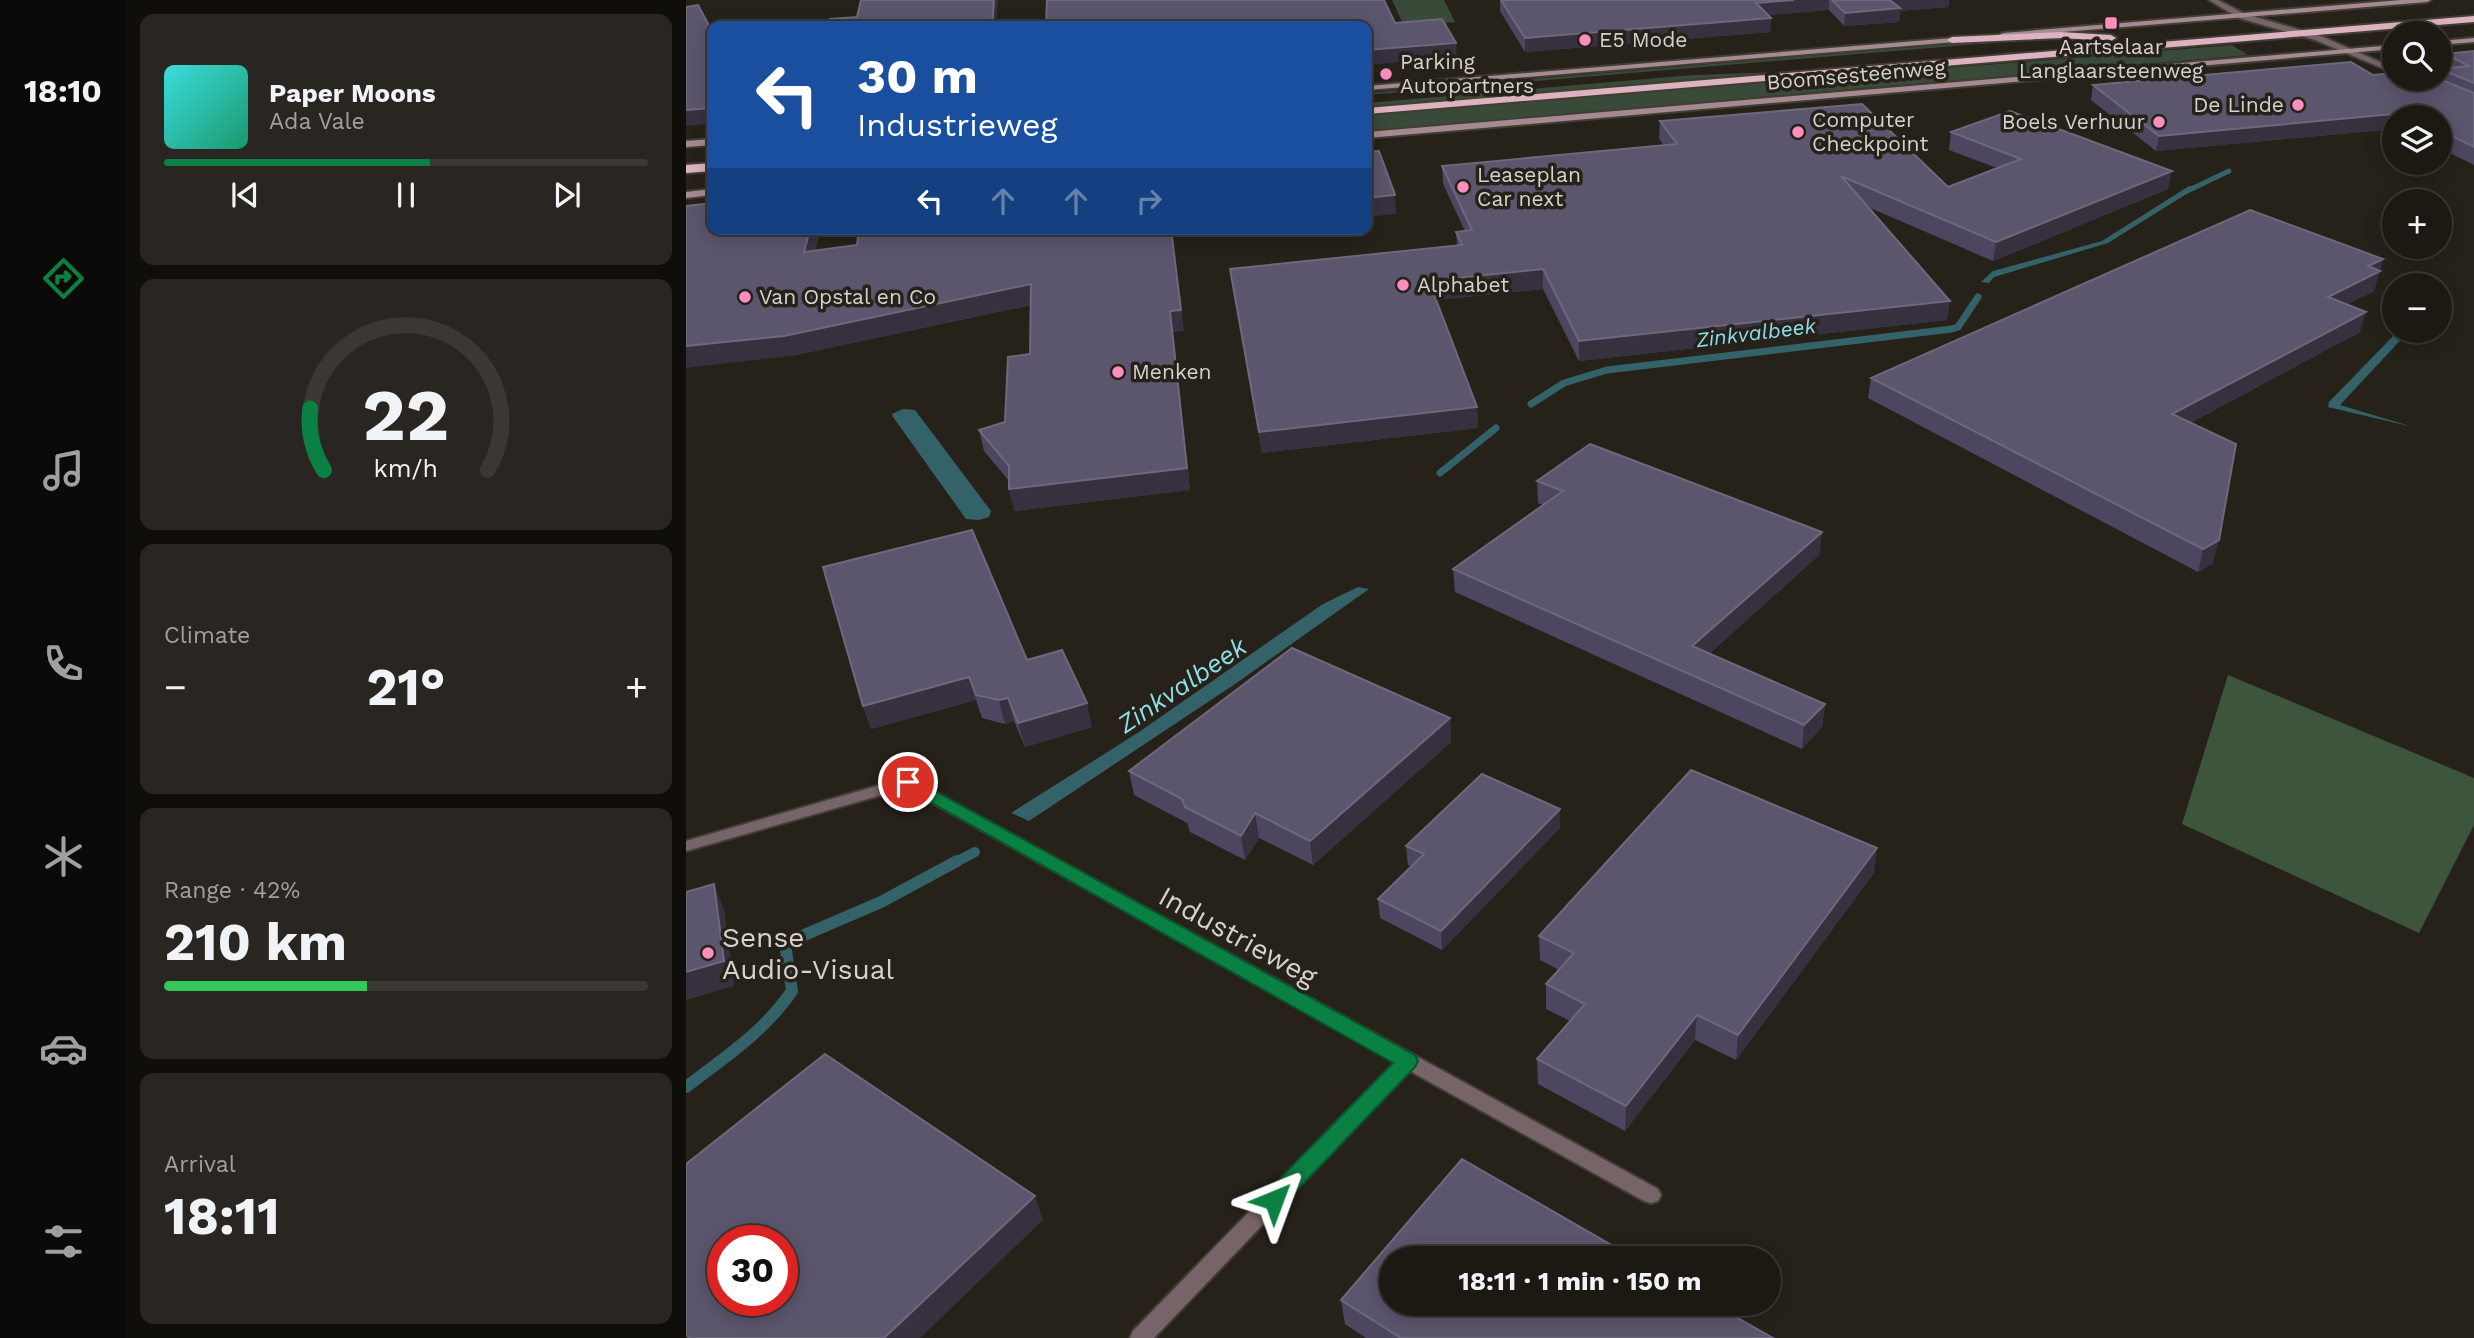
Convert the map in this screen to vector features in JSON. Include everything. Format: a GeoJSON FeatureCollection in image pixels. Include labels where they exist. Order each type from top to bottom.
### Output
{"type":"FeatureCollection","features":[{"type":"Feature","properties":{"kind":"highway"},"geometry":{"type":"LineString","coordinates":[[1372,99],[2474,8]]}},
{"type":"Feature","properties":{"kind":"highway"},"geometry":{"type":"LineString","coordinates":[[1372,111],[2474,19]]}},
{"type":"Feature","properties":{"kind":"highway"},"geometry":{"type":"LineString","coordinates":[[1952,40],[2061,35],[2111,37]]}},
{"type":"Feature","properties":{"kind":"highway"},"geometry":{"type":"LineString","coordinates":[[686,156],[707,154]]}},
{"type":"Feature","properties":{"kind":"highway"},"geometry":{"type":"LineString","coordinates":[[686,169],[707,167]]}},
{"type":"Feature","properties":{"kind":"main road","name":"Boomsesteenweg"},"geometry":{"type":"LineString","coordinates":[[1372,88],[2427,0]]}},
{"type":"Feature","properties":{"kind":"main road"},"geometry":{"type":"LineString","coordinates":[[2452,42],[2474,40]]}},
{"type":"Feature","properties":{"kind":"main road","name":"Boomsesteenweg"},"geometry":{"type":"LineString","coordinates":[[1372,135],[2382,48]]}},
{"type":"Feature","properties":{"kind":"main road"},"geometry":{"type":"LineString","coordinates":[[686,144],[707,142]]}},
{"type":"Feature","properties":{"kind":"main road"},"geometry":{"type":"LineString","coordinates":[[686,195],[707,193]]}},
{"type":"Feature","properties":{"kind":"street"},"geometry":{"type":"LineString","coordinates":[[2213,0],[2242,16],[2301,33],[2382,66]]}},
{"type":"Feature","properties":{"kind":"street","name":"Industrieweg"},"geometry":{"type":"LineString","coordinates":[[686,846],[908,782],[1651,1195]]}},
{"type":"Feature","properties":{"kind":"street"},"geometry":{"type":"LineString","coordinates":[[1140,1338],[1408,1061]]}},
{"type":"Feature","properties":{"kind":"green space"},"geometry":{"type":"Polygon","coordinates":[[[1392,0],[1444,0],[1455,22],[1404,26],[1392,0]]]}},
{"type":"Feature","properties":{"kind":"green space"},"geometry":{"type":"Polygon","coordinates":[[[2023,38],[2026,40],[1372,95],[2023,38]]]}},
{"type":"Feature","properties":{"kind":"green space"},"geometry":{"type":"Polygon","coordinates":[[[2232,45],[2248,55],[1372,131],[1372,115],[2232,45]]]}},
{"type":"Feature","properties":{"kind":"green space"},"geometry":{"type":"Polygon","coordinates":[[[1781,72],[1372,107],[1372,103],[1693,75],[1781,72]]]}},
{"type":"Feature","properties":{"kind":"green space"},"geometry":{"type":"Polygon","coordinates":[[[2228,675],[2474,778],[2474,825],[2419,933],[2182,824],[2228,675]]]}},
{"type":"Feature","properties":{"kind":"water"},"geometry":{"type":"Polygon","coordinates":[[[2189,186],[2196,188],[2108,243],[1994,277],[1989,283],[1981,282],[1993,271],[2102,241],[2189,186]]]}},
{"type":"Feature","properties":{"kind":"water"},"geometry":{"type":"Polygon","coordinates":[[[2386,343],[2398,343],[2340,405],[2413,427],[2328,407],[2329,402],[2386,343]]]}},
{"type":"Feature","properties":{"kind":"water"},"geometry":{"type":"Polygon","coordinates":[[[903,409],[915,410],[991,511],[989,517],[979,520],[966,519],[893,417],[892,414],[903,409]]]}},
{"type":"Feature","properties":{"kind":"water"},"geometry":{"type":"Polygon","coordinates":[[[1358,587],[1369,589],[1238,682],[1029,821],[1011,813],[1139,732],[1323,604],[1358,587]]]}},
{"type":"Feature","properties":{"kind":"building"},"geometry":{"type":"Polygon","coordinates":[[[861,0],[994,0],[992,21],[827,21],[857,17],[861,0]]]}},
{"type":"Feature","properties":{"kind":"building"},"geometry":{"type":"Polygon","coordinates":[[[1047,0],[1384,0],[1395,23],[1442,19],[1456,43],[1372,50],[1372,21],[1046,21],[1047,0]]]}},
{"type":"Feature","properties":{"kind":"building"},"geometry":{"type":"Polygon","coordinates":[[[1501,0],[1794,0],[1756,3],[1771,18],[1525,38],[1501,0]]]}},
{"type":"Feature","properties":{"kind":"building"},"geometry":{"type":"Polygon","coordinates":[[[1832,0],[1890,0],[1900,8],[1845,13],[1832,0]]]}},
{"type":"Feature","properties":{"kind":"building"},"geometry":{"type":"Polygon","coordinates":[[[698,5],[707,22],[707,108],[686,110],[686,7],[698,5]]]}},
{"type":"Feature","properties":{"kind":"building"},"geometry":{"type":"Polygon","coordinates":[[[2474,51],[2474,83],[2452,74],[2452,68],[2469,66],[2452,57],[2452,53],[2474,51]]]}},
{"type":"Feature","properties":{"kind":"building"},"geometry":{"type":"Polygon","coordinates":[[[2351,62],[2373,75],[2382,74],[2382,91],[2452,91],[2452,84],[2474,93],[2474,147],[2452,136],[2452,105],[2382,105],[2382,115],[2159,136],[2093,85],[2351,62]]]}},
{"type":"Feature","properties":{"kind":"building"},"geometry":{"type":"Polygon","coordinates":[[[1862,104],[1948,187],[2021,159],[1951,132],[2010,111],[2172,171],[1996,242],[1841,176],[1950,301],[1579,341],[1543,269],[1429,281],[1477,407],[1259,432],[1230,269],[1462,245],[1456,232],[1472,230],[1442,166],[1677,144],[1660,121],[1862,104]]]}},
{"type":"Feature","properties":{"kind":"building"},"geometry":{"type":"Polygon","coordinates":[[[1379,151],[1395,195],[1372,197],[1372,152],[1379,151]]]}},
{"type":"Feature","properties":{"kind":"building"},"geometry":{"type":"Polygon","coordinates":[[[707,204],[707,235],[808,235],[804,252],[857,245],[858,235],[1172,235],[1181,310],[1170,311],[1187,468],[1009,489],[1009,466],[979,430],[1005,422],[1008,357],[1030,354],[1031,284],[784,336],[686,346],[686,206],[707,204]]]}},
{"type":"Feature","properties":{"kind":"building"},"geometry":{"type":"Polygon","coordinates":[[[2250,210],[2383,259],[2368,266],[2380,271],[2328,297],[2366,312],[2172,414],[2236,444],[2219,540],[2203,549],[1871,378],[2250,210]]]}},
{"type":"Feature","properties":{"kind":"building"},"geometry":{"type":"Polygon","coordinates":[[[1590,444],[1822,532],[1692,646],[1825,704],[1804,725],[1453,569],[1563,491],[1537,481],[1590,444]]]}},
{"type":"Feature","properties":{"kind":"building"},"geometry":{"type":"Polygon","coordinates":[[[972,530],[1027,660],[1062,650],[1087,703],[1018,723],[1008,698],[999,700],[976,695],[969,677],[863,706],[823,567],[972,530]]]}},
{"type":"Feature","properties":{"kind":"building"},"geometry":{"type":"Polygon","coordinates":[[[1292,648],[1450,718],[1310,841],[1255,813],[1241,836],[1185,807],[1182,799],[1129,771],[1292,648]]]}},
{"type":"Feature","properties":{"kind":"building"},"geometry":{"type":"Polygon","coordinates":[[[1691,770],[1877,848],[1738,1035],[1697,1015],[1626,1106],[1537,1059],[1585,1004],[1546,984],[1574,953],[1539,936],[1691,770]]]}},
{"type":"Feature","properties":{"kind":"building"},"geometry":{"type":"Polygon","coordinates":[[[1482,774],[1560,809],[1441,931],[1378,899],[1424,854],[1406,846],[1482,774]]]}},
{"type":"Feature","properties":{"kind":"building"},"geometry":{"type":"Polygon","coordinates":[[[714,884],[724,961],[686,972],[686,892],[714,884]]]}},
{"type":"Feature","properties":{"kind":"building"},"geometry":{"type":"Polygon","coordinates":[[[825,1054],[1035,1196],[884,1338],[690,1338],[686,1335],[686,1164],[825,1054]]]}},
{"type":"Feature","properties":{"kind":"building"},"geometry":{"type":"Polygon","coordinates":[[[1462,1159],[1613,1246],[1387,1246],[1462,1159]]]}},
{"type":"Feature","properties":{"kind":"building"},"geometry":{"type":"Polygon","coordinates":[[[1379,1256],[1379,1316],[1734,1316],[1773,1338],[1401,1338],[1341,1300],[1379,1256]]]}},
{"type":"Feature","properties":{"kind":"waterway","name":"Zinkvalbeek"},"geometry":{"type":"LineString","coordinates":[[2183,193],[2229,171]]}},
{"type":"Feature","properties":{"kind":"waterway","name":"Zinkvalbeek"},"geometry":{"type":"LineString","coordinates":[[1531,404],[1564,383],[1607,370],[1952,329],[1958,327],[1978,297]]}},
{"type":"Feature","properties":{"kind":"waterway","name":"Zinkvalbeek"},"geometry":{"type":"LineString","coordinates":[[1440,473],[1496,428]]}},
{"type":"Feature","properties":{"kind":"waterway","name":"Zinkvalbeek"},"geometry":{"type":"LineString","coordinates":[[954,863],[975,852]]}},
{"type":"Feature","properties":{"kind":"waterway","name":"Zinkvalbeek"},"geometry":{"type":"LineString","coordinates":[[686,1087],[756,1031],[792,991],[786,950],[788,942],[881,902],[957,861]]}},
{"type":"Feature","properties":{"kind":"place","name":"Aartselaar Langlaarsteenweg"},"geometry":{"type":"Point","coordinates":[2111,23]}},
{"type":"Feature","properties":{"kind":"place","name":"E5 Mode"},"geometry":{"type":"Point","coordinates":[1585,40]}},
{"type":"Feature","properties":{"kind":"place","name":"Parking Autopartners"},"geometry":{"type":"Point","coordinates":[1386,74]}},
{"type":"Feature","properties":{"kind":"place","name":"De Linde"},"geometry":{"type":"Point","coordinates":[2298,105]}},
{"type":"Feature","properties":{"kind":"place","name":"Boels Verhuur"},"geometry":{"type":"Point","coordinates":[2159,122]}},
{"type":"Feature","properties":{"kind":"place","name":"Computer Checkpoint"},"geometry":{"type":"Point","coordinates":[1798,132]}},
{"type":"Feature","properties":{"kind":"place","name":"Leaseplan Car next"},"geometry":{"type":"Point","coordinates":[1463,187]}},
{"type":"Feature","properties":{"kind":"place","name":"Alphabet"},"geometry":{"type":"Point","coordinates":[1403,285]}},
{"type":"Feature","properties":{"kind":"place","name":"Van Opstal en Co"},"geometry":{"type":"Point","coordinates":[745,297]}},
{"type":"Feature","properties":{"kind":"place","name":"Menken"},"geometry":{"type":"Point","coordinates":[1118,372]}},
{"type":"Feature","properties":{"kind":"place","name":"Sense Audio-Visual"},"geometry":{"type":"Point","coordinates":[708,953]}},
{"type":"Feature","properties":{"kind":"route"},"geometry":{"type":"LineString","coordinates":[[908,782],[1408,1061],[1274,1200]]}}]}
